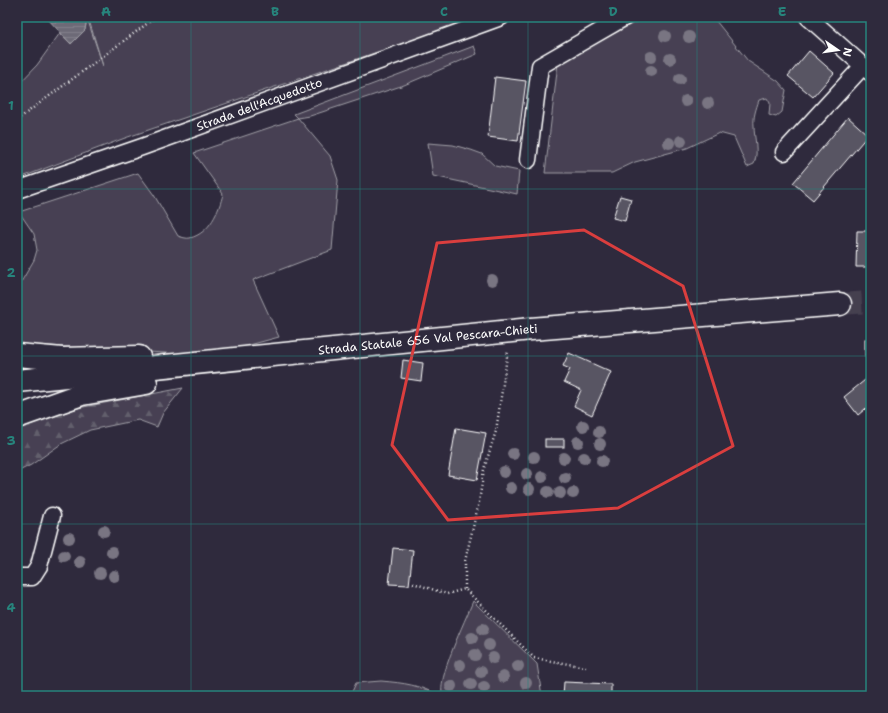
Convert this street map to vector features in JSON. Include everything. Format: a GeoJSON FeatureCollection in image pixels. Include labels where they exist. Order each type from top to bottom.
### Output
{"type":"FeatureCollection","features":[{"type":"Feature","properties":{"kind":"highway","name":"Strada Statale 656 Val Pescara-Chieti"},"geometry":{"type":"LineString","coordinates":[[17,382],[530,329],[771,308],[840,304]]}},
{"type":"Feature","properties":{"kind":"highway"},"geometry":{"type":"LineString","coordinates":[[17,355],[62,359],[133,356],[194,364]]}},
{"type":"Feature","properties":{"kind":"highway"},"geometry":{"type":"LineString","coordinates":[[17,417],[82,394],[166,380],[194,364]]}},
{"type":"Feature","properties":{"kind":"street","name":"Strada dell'Acquedotto"},"geometry":{"type":"LineString","coordinates":[[17,190],[142,147],[501,17]]}},
{"type":"Feature","properties":{"kind":"street"},"geometry":{"type":"LineString","coordinates":[[528,160],[540,66],[625,17]]}},
{"type":"Feature","properties":{"kind":"street"},"geometry":{"type":"LineString","coordinates":[[784,152],[867,70],[808,17]]}},
{"type":"Feature","properties":{"kind":"street"},"geometry":{"type":"LineString","coordinates":[[17,577],[32,577],[39,566],[52,516]]}},
{"type":"Feature","properties":{"kind":"path"},"geometry":{"type":"LineString","coordinates":[[17,120],[156,17]]}},
{"type":"Feature","properties":{"kind":"path"},"geometry":{"type":"LineString","coordinates":[[509,344],[496,431],[484,469],[479,502],[465,561],[465,588],[534,658],[586,667]]}},
{"type":"Feature","properties":{"kind":"path"},"geometry":{"type":"LineString","coordinates":[[413,583],[447,594],[465,588]]}},
{"type":"Feature","properties":{"kind":"highlighted area"},"geometry":{"type":"Polygon","coordinates":[[[584,230],[683,286],[733,446],[618,508],[448,520],[392,445],[437,243],[584,230]]]}},
{"type":"Feature","properties":{"kind":"green space"},"geometry":{"type":"Polygon","coordinates":[[[88,17],[480,17],[125,138],[17,179],[17,86],[37,65],[60,33],[71,44],[85,30],[87,18],[103,66],[88,17]]]}},
{"type":"Feature","properties":{"kind":"green space"},"geometry":{"type":"Polygon","coordinates":[[[651,17],[707,17],[716,21],[748,61],[778,81],[786,90],[782,112],[776,117],[769,115],[770,103],[767,98],[759,100],[754,119],[756,149],[754,164],[747,167],[734,137],[719,133],[687,148],[635,162],[612,173],[545,173],[558,63],[632,24],[651,17]]]}},
{"type":"Feature","properties":{"kind":"green space"},"geometry":{"type":"Polygon","coordinates":[[[474,46],[477,54],[404,85],[310,116],[298,118],[294,114],[474,46]]]}},
{"type":"Feature","properties":{"kind":"green space"},"geometry":{"type":"Polygon","coordinates":[[[298,118],[330,156],[338,180],[332,250],[253,280],[279,337],[231,350],[181,354],[17,344],[17,289],[34,260],[37,250],[34,234],[19,212],[138,173],[154,195],[178,236],[190,238],[203,231],[208,226],[216,214],[223,194],[194,153],[298,118]]]}},
{"type":"Feature","properties":{"kind":"green space"},"geometry":{"type":"Polygon","coordinates":[[[428,143],[453,145],[471,150],[482,154],[495,166],[519,171],[517,194],[433,176],[428,143]]]}},
{"type":"Feature","properties":{"kind":"green space"},"geometry":{"type":"Polygon","coordinates":[[[183,388],[163,413],[157,427],[138,420],[90,430],[61,444],[31,465],[17,472],[17,429],[78,408],[183,388]]]}},
{"type":"Feature","properties":{"kind":"green space"},"geometry":{"type":"Polygon","coordinates":[[[473,601],[537,664],[542,696],[443,696],[443,678],[447,665],[473,601]]]}},
{"type":"Feature","properties":{"kind":"green space"},"geometry":{"type":"Polygon","coordinates":[[[381,681],[412,685],[440,696],[350,696],[356,683],[381,681]]]}},
{"type":"Feature","properties":{"kind":"shaded area"},"geometry":{"type":"Polygon","coordinates":[[[46,17],[87,17],[85,30],[71,44],[46,17]]]}},
{"type":"Feature","properties":{"kind":"building"},"geometry":{"type":"Polygon","coordinates":[[[809,51],[834,73],[813,97],[788,76],[809,51]]]}},
{"type":"Feature","properties":{"kind":"building"},"geometry":{"type":"Polygon","coordinates":[[[495,77],[526,81],[518,141],[488,137],[495,77]]]}},
{"type":"Feature","properties":{"kind":"building"},"geometry":{"type":"Polygon","coordinates":[[[848,117],[868,135],[813,200],[793,183],[848,117]]]}},
{"type":"Feature","properties":{"kind":"building"},"geometry":{"type":"Polygon","coordinates":[[[620,196],[631,199],[625,221],[613,218],[620,196]]]}},
{"type":"Feature","properties":{"kind":"building"},"geometry":{"type":"Polygon","coordinates":[[[857,231],[871,231],[871,267],[856,267],[857,231]]]}},
{"type":"Feature","properties":{"kind":"building"},"geometry":{"type":"Polygon","coordinates":[[[865,339],[871,339],[871,356],[865,356],[865,339]]]}},
{"type":"Feature","properties":{"kind":"building"},"geometry":{"type":"Polygon","coordinates":[[[569,353],[611,372],[592,415],[574,406],[581,390],[564,382],[570,369],[563,366],[569,353]]]}},
{"type":"Feature","properties":{"kind":"building"},"geometry":{"type":"Polygon","coordinates":[[[403,360],[423,363],[421,381],[401,378],[403,360]]]}},
{"type":"Feature","properties":{"kind":"building"},"geometry":{"type":"Polygon","coordinates":[[[870,376],[871,404],[858,415],[844,397],[870,376]]]}},
{"type":"Feature","properties":{"kind":"building"},"geometry":{"type":"Polygon","coordinates":[[[456,428],[486,433],[477,480],[448,475],[456,428]]]}},
{"type":"Feature","properties":{"kind":"building"},"geometry":{"type":"Polygon","coordinates":[[[545,439],[564,439],[564,447],[545,447],[545,439]]]}},
{"type":"Feature","properties":{"kind":"building"},"geometry":{"type":"Polygon","coordinates":[[[393,548],[413,550],[409,585],[389,584],[393,548]]]}},
{"type":"Feature","properties":{"kind":"building"},"geometry":{"type":"Polygon","coordinates":[[[564,682],[611,684],[611,696],[563,696],[564,682]]]}},
{"type":"Feature","properties":{"kind":"tunnel"},"geometry":{"type":"LineString","coordinates":[[840,304],[871,302]]}}]}
